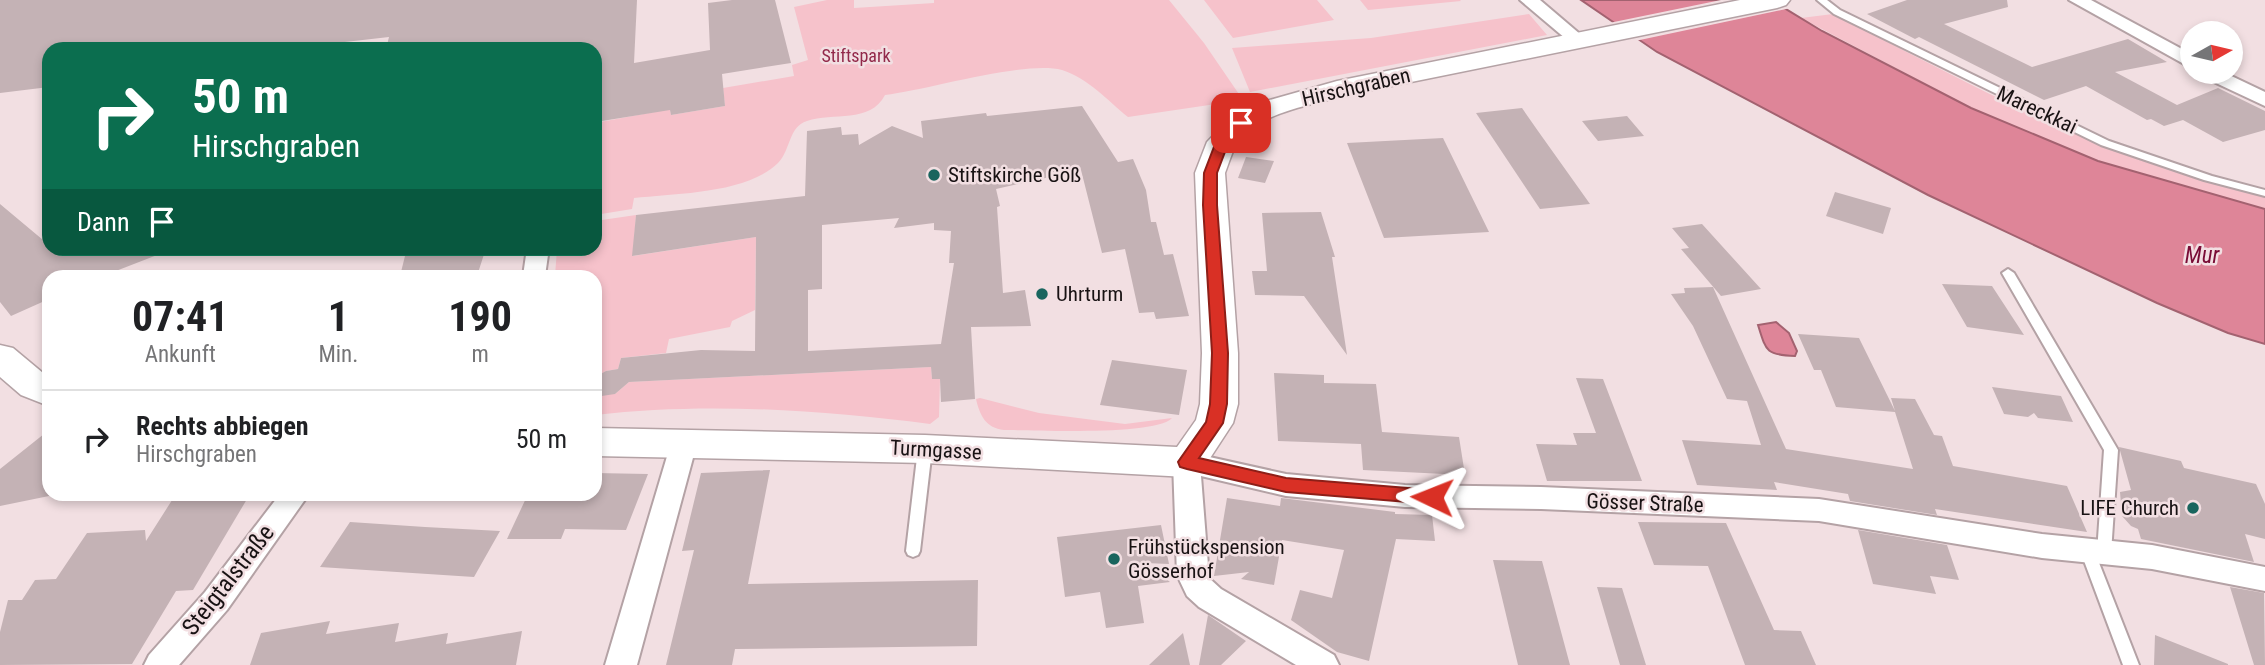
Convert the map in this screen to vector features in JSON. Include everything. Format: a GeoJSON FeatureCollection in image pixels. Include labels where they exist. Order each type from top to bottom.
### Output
{"type":"FeatureCollection","features":[{"type":"Feature","properties":{"kind":"main road","name":"Hirschgraben"},"geometry":{"type":"LineString","coordinates":[[1187,462],[1214,423],[1219,404],[1220,353],[1210,173],[1218,150],[1229,134],[1262,111],[1311,95],[1777,0]]}},
{"type":"Feature","properties":{"kind":"main road"},"geometry":{"type":"LineString","coordinates":[[0,357],[42,390]]}},
{"type":"Feature","properties":{"kind":"main road","name":"Turmgasse"},"geometry":{"type":"LineString","coordinates":[[602,442],[925,449],[1187,462]]}},
{"type":"Feature","properties":{"kind":"street"},"geometry":{"type":"LineString","coordinates":[[1529,0],[1578,40]]}},
{"type":"Feature","properties":{"kind":"street"},"geometry":{"type":"LineString","coordinates":[[2078,0],[2180,56]]}},
{"type":"Feature","properties":{"kind":"street"},"geometry":{"type":"LineString","coordinates":[[2232,84],[2265,100]]}},
{"type":"Feature","properties":{"kind":"street"},"geometry":{"type":"LineString","coordinates":[[621,665],[684,443]]}},
{"type":"Feature","properties":{"kind":"street"},"geometry":{"type":"LineString","coordinates":[[1187,462],[1192,575],[1198,587],[1210,598],[1323,665]]}},
{"type":"Feature","properties":{"kind":"street","name":"Gösser Straße"},"geometry":{"type":"LineString","coordinates":[[1187,462],[1286,485],[1405,496],[1541,498],[1819,510],[2095,552],[2188,563],[2265,579]]}},
{"type":"Feature","properties":{"kind":"street","name":"Steigtalstraße"},"geometry":{"type":"LineString","coordinates":[[160,665],[216,601],[290,501]]}},
{"type":"Feature","properties":{"kind":"lane","name":"Mareckkai"},"geometry":{"type":"LineString","coordinates":[[1821,0],[1837,12],[1917,52],[2105,142],[2208,178],[2265,193]]}},
{"type":"Feature","properties":{"kind":"lane"},"geometry":{"type":"LineString","coordinates":[[2008,273],[2111,450],[2095,552],[2131,665]]}},
{"type":"Feature","properties":{"kind":"lane"},"geometry":{"type":"LineString","coordinates":[[913,551],[925,449]]}},
{"type":"Feature","properties":{"kind":"green space","name":"Stiftspark"},"geometry":{"type":"Polygon","coordinates":[[[827,0],[854,0],[854,8],[934,3],[934,0],[1169,0],[1204,43],[1243,100],[1128,117],[1089,84],[1062,70],[1046,68],[1001,72],[885,95],[878,104],[861,114],[807,121],[796,128],[778,163],[748,181],[690,193],[634,198],[632,209],[602,214],[602,122],[670,109],[671,115],[725,106],[723,88],[794,76],[792,65],[808,60],[794,7],[827,0]]]}},
{"type":"Feature","properties":{"kind":"green space"},"geometry":{"type":"Polygon","coordinates":[[[1204,0],[1317,0],[1334,20],[1233,38],[1204,0]]]}},
{"type":"Feature","properties":{"kind":"green space"},"geometry":{"type":"Polygon","coordinates":[[[1360,0],[1460,0],[1461,1],[1368,10],[1360,0]]]}},
{"type":"Feature","properties":{"kind":"green space"},"geometry":{"type":"Polygon","coordinates":[[[1529,14],[1547,35],[1250,92],[1232,48],[1371,38],[1529,14]]]}},
{"type":"Feature","properties":{"kind":"green space"},"geometry":{"type":"Polygon","coordinates":[[[1833,14],[2000,99],[2102,145],[2142,160],[2265,197],[2265,209],[2098,161],[1971,108],[1801,18],[1833,14]]]}},
{"type":"Feature","properties":{"kind":"green space"},"geometry":{"type":"Polygon","coordinates":[[[636,215],[633,256],[756,237],[755,310],[732,321],[730,327],[669,339],[666,353],[621,358],[618,369],[602,374],[602,270],[555,270],[556,256],[602,256],[602,220],[636,215]]]}},
{"type":"Feature","properties":{"kind":"green space"},"geometry":{"type":"Polygon","coordinates":[[[931,367],[932,379],[940,379],[939,417],[930,424],[847,415],[720,408],[602,414],[602,393],[615,394],[629,382],[931,367]]]}},
{"type":"Feature","properties":{"kind":"green space"},"geometry":{"type":"Polygon","coordinates":[[[976,399],[1039,413],[1125,424],[1172,418],[1161,424],[1120,430],[1004,430],[993,427],[985,420],[976,399]]]}},
{"type":"Feature","properties":{"kind":"water","name":"Mur"},"geometry":{"type":"Polygon","coordinates":[[[1581,0],[1771,0],[1822,31],[1971,108],[2098,161],[2265,209],[2265,344],[2228,333],[2157,303],[1928,195],[1657,52],[1581,0]]]}},
{"type":"Feature","properties":{"kind":"water"},"geometry":{"type":"Polygon","coordinates":[[[1776,322],[1789,333],[1797,351],[1795,356],[1773,353],[1763,341],[1758,325],[1776,322]]]}},
{"type":"Feature","properties":{"kind":"pier"},"geometry":{"type":"Polygon","coordinates":[[[1721,0],[1777,0],[1791,8],[1635,41],[1609,23],[1721,0]]]}},
{"type":"Feature","properties":{"kind":"building"},"geometry":{"type":"Polygon","coordinates":[[[0,0],[637,0],[634,63],[710,50],[708,3],[775,0],[791,63],[722,74],[725,106],[671,115],[670,110],[602,121],[602,42],[388,42],[389,37],[345,42],[42,42],[42,88],[0,93],[0,0]]]}},
{"type":"Feature","properties":{"kind":"building"},"geometry":{"type":"Polygon","coordinates":[[[1907,0],[2007,0],[2008,7],[1944,24],[2032,67],[2128,39],[2167,62],[2115,72],[2177,105],[2218,88],[2265,111],[2265,130],[2223,142],[2183,120],[2164,126],[2151,119],[2147,120],[2086,86],[2044,100],[1867,14],[1907,0]]]}},
{"type":"Feature","properties":{"kind":"building"},"geometry":{"type":"Polygon","coordinates":[[[1082,106],[1118,162],[1133,159],[1146,190],[1151,222],[1156,222],[1164,255],[1173,254],[1189,316],[1156,319],[1154,312],[1139,313],[1125,249],[1102,253],[1081,170],[996,189],[1000,206],[997,207],[1003,293],[1025,290],[1031,326],[971,327],[975,399],[941,402],[940,379],[932,379],[931,367],[629,382],[615,394],[602,396],[602,373],[618,369],[621,358],[701,350],[755,351],[756,237],[632,256],[636,215],[805,196],[807,131],[841,127],[842,135],[858,134],[859,145],[892,126],[923,138],[921,121],[986,113],[987,116],[1082,106]],[[899,218],[822,225],[822,289],[808,290],[808,351],[941,344],[954,263],[949,263],[951,231],[934,230],[934,223],[894,228],[899,218]]]}},
{"type":"Feature","properties":{"kind":"building"},"geometry":{"type":"Polygon","coordinates":[[[1522,108],[1590,204],[1540,209],[1476,113],[1522,108]]]}},
{"type":"Feature","properties":{"kind":"building"},"geometry":{"type":"Polygon","coordinates":[[[1627,116],[1644,136],[1598,141],[1582,121],[1627,116]]]}},
{"type":"Feature","properties":{"kind":"building"},"geometry":{"type":"Polygon","coordinates":[[[1443,138],[1489,232],[1384,238],[1347,143],[1443,138]]]}},
{"type":"Feature","properties":{"kind":"building"},"geometry":{"type":"Polygon","coordinates":[[[1246,157],[1274,161],[1265,183],[1238,178],[1246,157]]]}},
{"type":"Feature","properties":{"kind":"building"},"geometry":{"type":"Polygon","coordinates":[[[1835,192],[1891,208],[1883,234],[1826,216],[1835,192]]]}},
{"type":"Feature","properties":{"kind":"building"},"geometry":{"type":"Polygon","coordinates":[[[0,204],[42,239],[42,256],[155,256],[118,270],[42,270],[42,302],[11,316],[0,302],[0,204]]]}},
{"type":"Feature","properties":{"kind":"building"},"geometry":{"type":"Polygon","coordinates":[[[1321,212],[1335,257],[1332,257],[1347,355],[1304,296],[1255,295],[1252,271],[1267,271],[1262,213],[1321,212]]]}},
{"type":"Feature","properties":{"kind":"building"},"geometry":{"type":"Polygon","coordinates":[[[1702,224],[1761,289],[1721,296],[1681,249],[1689,248],[1672,228],[1702,224]]]}},
{"type":"Feature","properties":{"kind":"building"},"geometry":{"type":"Polygon","coordinates":[[[405,256],[483,256],[479,270],[402,270],[405,256]]]}},
{"type":"Feature","properties":{"kind":"building"},"geometry":{"type":"Polygon","coordinates":[[[1942,284],[1992,286],[2024,335],[1967,327],[1942,284]]]}},
{"type":"Feature","properties":{"kind":"building"},"geometry":{"type":"Polygon","coordinates":[[[1713,287],[1786,449],[1913,469],[1895,412],[1836,407],[1821,370],[1814,370],[1798,334],[1859,338],[1895,411],[1891,398],[1915,399],[1934,435],[1942,436],[1953,466],[2067,486],[2087,532],[1935,509],[1937,515],[1850,501],[1848,494],[1774,482],[1777,490],[1697,485],[1682,440],[1761,445],[1747,401],[1727,399],[1693,326],[1671,294],[1685,293],[1684,288],[1713,287]]]}},
{"type":"Feature","properties":{"kind":"building"},"geometry":{"type":"Polygon","coordinates":[[[1112,360],[1187,370],[1179,415],[1100,405],[1112,360]]]}},
{"type":"Feature","properties":{"kind":"building"},"geometry":{"type":"Polygon","coordinates":[[[1274,373],[1324,375],[1324,383],[1376,384],[1382,432],[1459,437],[1465,475],[1363,470],[1361,444],[1278,441],[1274,373]]]}},
{"type":"Feature","properties":{"kind":"building"},"geometry":{"type":"Polygon","coordinates":[[[1576,378],[1603,379],[1642,481],[1547,481],[1536,444],[1577,445],[1573,433],[1596,433],[1576,378]]]}},
{"type":"Feature","properties":{"kind":"building"},"geometry":{"type":"Polygon","coordinates":[[[1992,387],[2061,396],[2073,422],[2038,418],[2034,413],[2028,417],[2004,414],[1992,387]]]}},
{"type":"Feature","properties":{"kind":"building"},"geometry":{"type":"Polygon","coordinates":[[[42,436],[42,497],[0,506],[0,469],[42,436]]]}},
{"type":"Feature","properties":{"kind":"building","name":"LIFE Church"},"geometry":{"type":"Polygon","coordinates":[[[2119,447],[2181,461],[2184,468],[2256,484],[2265,504],[2265,539],[2245,534],[2254,562],[2141,539],[2138,529],[2122,516],[2120,492],[2131,490],[2119,447]]]}},
{"type":"Feature","properties":{"kind":"building"},"geometry":{"type":"Polygon","coordinates":[[[770,470],[748,584],[978,580],[977,646],[735,649],[732,665],[666,665],[694,550],[682,551],[701,473],[770,470]]]}},
{"type":"Feature","properties":{"kind":"building"},"geometry":{"type":"Polygon","coordinates":[[[602,473],[648,474],[626,530],[565,529],[561,539],[507,539],[525,501],[602,501],[602,473]]]}},
{"type":"Feature","properties":{"kind":"building"},"geometry":{"type":"Polygon","coordinates":[[[1227,498],[1280,506],[1281,498],[1395,514],[1432,515],[1435,541],[1396,539],[1369,661],[1337,652],[1291,620],[1300,590],[1332,598],[1344,550],[1282,540],[1274,585],[1241,579],[1249,572],[1214,576],[1227,498]]]}},
{"type":"Feature","properties":{"kind":"building"},"geometry":{"type":"Polygon","coordinates":[[[171,501],[246,501],[193,590],[176,591],[132,664],[0,665],[0,632],[8,600],[22,600],[35,580],[56,579],[87,533],[145,530],[146,541],[171,501]]]}},
{"type":"Feature","properties":{"kind":"building"},"geometry":{"type":"Polygon","coordinates":[[[350,522],[500,531],[474,577],[320,567],[350,522]]]}},
{"type":"Feature","properties":{"kind":"building"},"geometry":{"type":"Polygon","coordinates":[[[1638,522],[1726,523],[1774,630],[1801,631],[1816,665],[1745,665],[1708,566],[1654,565],[1638,522]]]}},
{"type":"Feature","properties":{"kind":"building","name":"Frühstückspension Gösserhof"},"geometry":{"type":"Polygon","coordinates":[[[1161,525],[1169,564],[1145,563],[1170,582],[1138,586],[1144,623],[1106,628],[1100,592],[1065,597],[1057,537],[1161,525]]]}},
{"type":"Feature","properties":{"kind":"building"},"geometry":{"type":"Polygon","coordinates":[[[1858,530],[1947,545],[1959,580],[1930,576],[1936,594],[1873,584],[1858,530]]]}},
{"type":"Feature","properties":{"kind":"building"},"geometry":{"type":"Polygon","coordinates":[[[1493,560],[1542,561],[1570,665],[1518,665],[1493,560]]]}},
{"type":"Feature","properties":{"kind":"building"},"geometry":{"type":"Polygon","coordinates":[[[1597,587],[1622,588],[1646,665],[1620,665],[1597,587]]]}},
{"type":"Feature","properties":{"kind":"building"},"geometry":{"type":"Polygon","coordinates":[[[2230,587],[2264,593],[2265,665],[2254,665],[2230,587]]]}},
{"type":"Feature","properties":{"kind":"building"},"geometry":{"type":"Polygon","coordinates":[[[1208,615],[1246,641],[1221,665],[1199,665],[1208,615]]]}},
{"type":"Feature","properties":{"kind":"building"},"geometry":{"type":"Polygon","coordinates":[[[330,621],[326,634],[399,623],[395,642],[448,633],[446,644],[522,631],[516,665],[250,665],[261,633],[330,621]]]}},
{"type":"Feature","properties":{"kind":"building"},"geometry":{"type":"Polygon","coordinates":[[[1183,633],[1190,665],[1149,665],[1183,633]]]}},
{"type":"Feature","properties":{"kind":"building"},"geometry":{"type":"Polygon","coordinates":[[[2155,635],[2228,664],[2228,665],[2154,665],[2155,635]]]}},
{"type":"Feature","properties":{"kind":"place","name":"Stiftskirche Göß"},"geometry":{"type":"Point","coordinates":[934,175]}},
{"type":"Feature","properties":{"kind":"place","name":"Uhrturm"},"geometry":{"type":"Point","coordinates":[1042,294]}},
{"type":"Feature","properties":{"kind":"place","name":"LIFE Church"},"geometry":{"type":"Point","coordinates":[2193,508]}},
{"type":"Feature","properties":{"kind":"place","name":"Frühstückspension Gösserhof"},"geometry":{"type":"Point","coordinates":[1114,559]}},
{"type":"Feature","properties":{"kind":"route"},"geometry":{"type":"LineString","coordinates":[[1241,123],[1222,142],[1210,173],[1220,353],[1219,404],[1214,423],[1187,462],[1286,485],[1432,497]]}}]}
